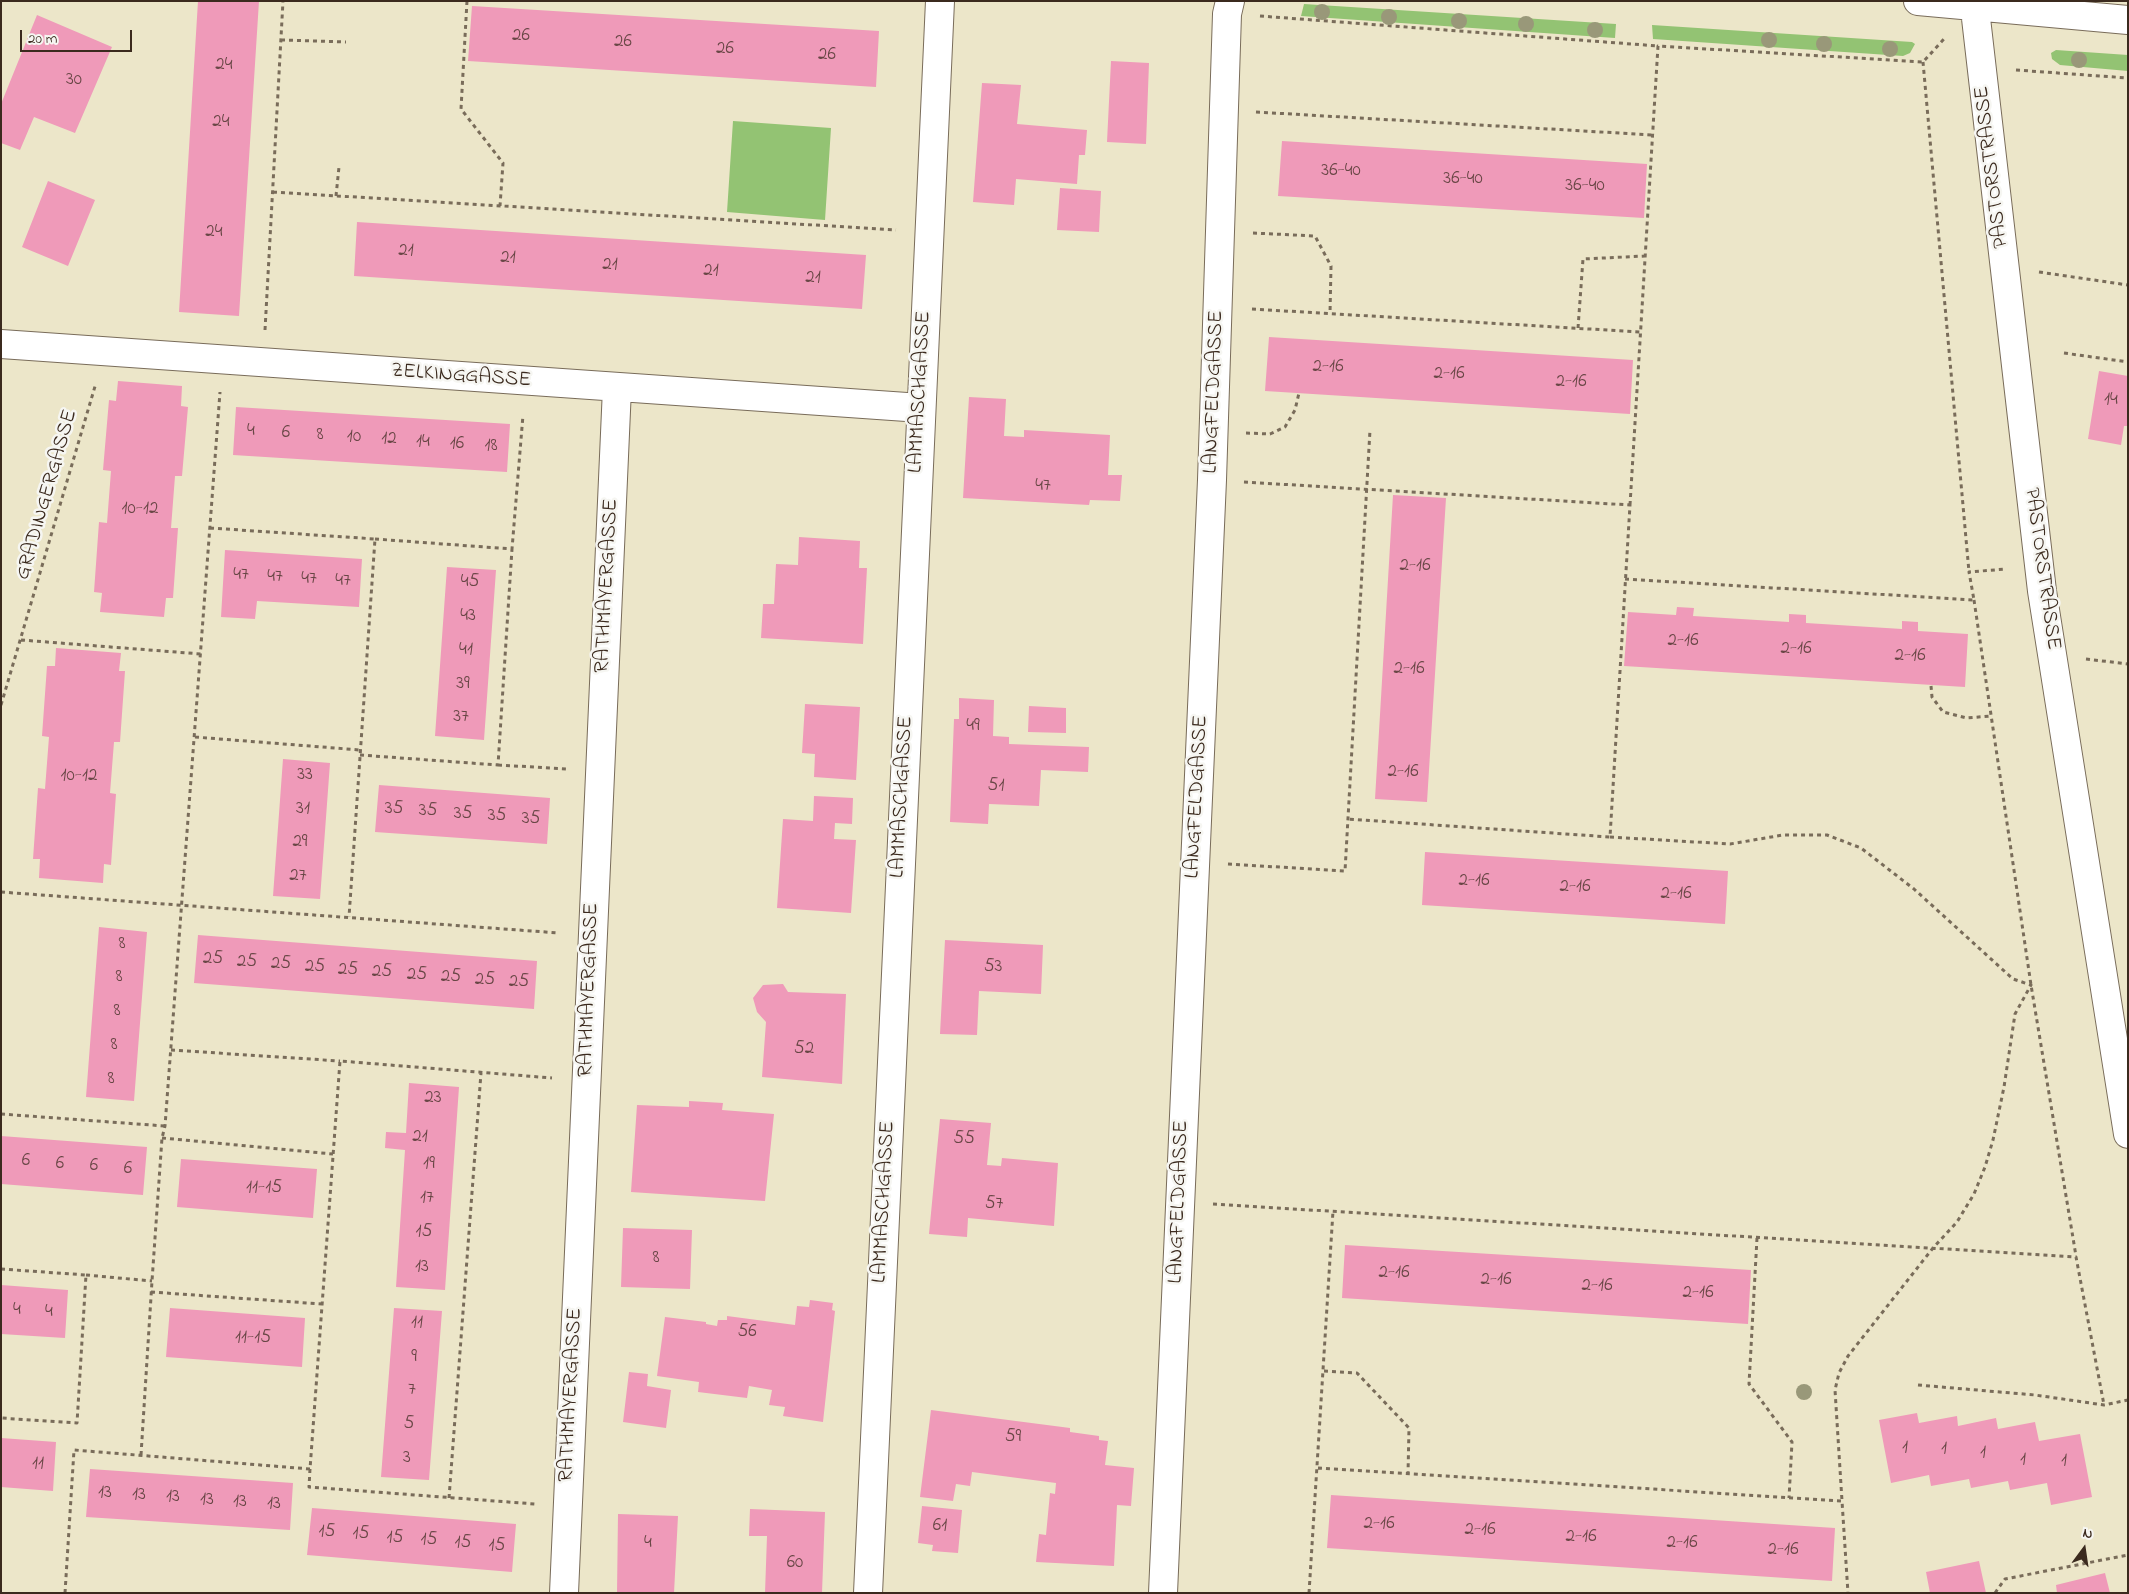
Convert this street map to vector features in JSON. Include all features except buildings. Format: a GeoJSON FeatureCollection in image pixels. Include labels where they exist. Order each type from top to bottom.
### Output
{"type":"FeatureCollection","features":[{"type":"Feature","properties":{"kind":"street","name":"LAMMASCHGASSE"},"geometry":{"type":"LineString","coordinates":[[868,1593],[920,408],[940,1]]}},
{"type":"Feature","properties":{"kind":"street"},"geometry":{"type":"LineString","coordinates":[[1918,1],[1974,3],[2128,20]]}},
{"type":"Feature","properties":{"kind":"street","name":"PASTORSTRASSE"},"geometry":{"type":"LineString","coordinates":[[1974,3],[2039,566],[2128,1134]]}},
{"type":"Feature","properties":{"kind":"street","name":"LANGFELDGASSE"},"geometry":{"type":"LineString","coordinates":[[1163,1593],[1212,480],[1229,8]]}},
{"type":"Feature","properties":{"kind":"street","name":"ZELKINGGASSE"},"geometry":{"type":"LineString","coordinates":[[1,344],[920,408]]}},
{"type":"Feature","properties":{"kind":"street","name":"RATHMAYERGASSE"},"geometry":{"type":"LineString","coordinates":[[564,1593],[617,388]]}},
{"type":"Feature","properties":{"kind":"path"},"geometry":{"type":"LineString","coordinates":[[263,362],[283,1]]}},
{"type":"Feature","properties":{"kind":"path"},"geometry":{"type":"LineString","coordinates":[[467,1],[461,110],[503,163],[500,206]]}},
{"type":"Feature","properties":{"kind":"path"},"geometry":{"type":"LineString","coordinates":[[1974,3],[1923,62],[1969,572],[2031,985],[2076,1257],[2104,1405]]}},
{"type":"Feature","properties":{"kind":"path"},"geometry":{"type":"LineString","coordinates":[[1229,8],[1658,46],[1923,62]]}},
{"type":"Feature","properties":{"kind":"path"},"geometry":{"type":"LineString","coordinates":[[281,40],[346,42]]}},
{"type":"Feature","properties":{"kind":"path"},"geometry":{"type":"LineString","coordinates":[[1610,837],[1658,46]]}},
{"type":"Feature","properties":{"kind":"path"},"geometry":{"type":"LineString","coordinates":[[1982,68],[2128,78]]}},
{"type":"Feature","properties":{"kind":"path"},"geometry":{"type":"LineString","coordinates":[[1224,110],[1652,135]]}},
{"type":"Feature","properties":{"kind":"path"},"geometry":{"type":"LineString","coordinates":[[336,196],[339,167]]}},
{"type":"Feature","properties":{"kind":"path"},"geometry":{"type":"LineString","coordinates":[[273,192],[929,232]]}},
{"type":"Feature","properties":{"kind":"path"},"geometry":{"type":"LineString","coordinates":[[1220,232],[1315,236],[1331,266],[1330,314]]}},
{"type":"Feature","properties":{"kind":"path"},"geometry":{"type":"LineString","coordinates":[[1578,328],[1583,259],[1645,256]]}},
{"type":"Feature","properties":{"kind":"path"},"geometry":{"type":"LineString","coordinates":[[2005,268],[2128,285]]}},
{"type":"Feature","properties":{"kind":"path"},"geometry":{"type":"LineString","coordinates":[[1218,307],[1640,332]]}},
{"type":"Feature","properties":{"kind":"path","name":"GRADINGERGASSE"},"geometry":{"type":"LineString","coordinates":[[1,705],[106,351]]}},
{"type":"Feature","properties":{"kind":"path"},"geometry":{"type":"LineString","coordinates":[[2064,353],[2128,362]]}},
{"type":"Feature","properties":{"kind":"path"},"geometry":{"type":"LineString","coordinates":[[141,1455],[162,1138],[165,1126],[223,359]]}},
{"type":"Feature","properties":{"kind":"path"},"geometry":{"type":"LineString","coordinates":[[498,765],[512,549],[526,382]]}},
{"type":"Feature","properties":{"kind":"path"},"geometry":{"type":"LineString","coordinates":[[1213,432],[1270,434],[1285,427],[1295,410],[1300,393]]}},
{"type":"Feature","properties":{"kind":"path"},"geometry":{"type":"LineString","coordinates":[[1195,862],[1345,871],[1370,430]]}},
{"type":"Feature","properties":{"kind":"path"},"geometry":{"type":"LineString","coordinates":[[1212,480],[1630,505]]}},
{"type":"Feature","properties":{"kind":"path"},"geometry":{"type":"LineString","coordinates":[[210,528],[512,549]]}},
{"type":"Feature","properties":{"kind":"path"},"geometry":{"type":"LineString","coordinates":[[349,917],[375,539]]}},
{"type":"Feature","properties":{"kind":"path"},"geometry":{"type":"LineString","coordinates":[[1969,572],[2039,566]]}},
{"type":"Feature","properties":{"kind":"path"},"geometry":{"type":"LineString","coordinates":[[1625,579],[1974,600]]}},
{"type":"Feature","properties":{"kind":"path"},"geometry":{"type":"LineString","coordinates":[[21,640],[201,654]]}},
{"type":"Feature","properties":{"kind":"path"},"geometry":{"type":"LineString","coordinates":[[2052,655],[2128,664]]}},
{"type":"Feature","properties":{"kind":"path"},"geometry":{"type":"LineString","coordinates":[[1931,686],[1932,697],[1943,712],[1967,718],[1991,716]]}},
{"type":"Feature","properties":{"kind":"path"},"geometry":{"type":"LineString","coordinates":[[195,737],[498,765],[599,770]]}},
{"type":"Feature","properties":{"kind":"path"},"geometry":{"type":"LineString","coordinates":[[1348,819],[1730,844],[1783,835],[1827,835],[1860,848],[1914,889],[2014,979],[2031,985]]}},
{"type":"Feature","properties":{"kind":"path"},"geometry":{"type":"LineString","coordinates":[[1,892],[592,935]]}},
{"type":"Feature","properties":{"kind":"path"},"geometry":{"type":"LineString","coordinates":[[1848,1593],[1835,1390],[1838,1373],[1848,1356],[1933,1248],[1957,1222],[1974,1194],[1986,1167],[2004,1087],[2015,1014],[2031,985]]}},
{"type":"Feature","properties":{"kind":"path"},"geometry":{"type":"LineString","coordinates":[[170,1050],[586,1081]]}},
{"type":"Feature","properties":{"kind":"path"},"geometry":{"type":"LineString","coordinates":[[340,1062],[309,1487],[568,1506]]}},
{"type":"Feature","properties":{"kind":"path"},"geometry":{"type":"LineString","coordinates":[[449,1498],[481,1073]]}},
{"type":"Feature","properties":{"kind":"path"},"geometry":{"type":"LineString","coordinates":[[1,1114],[165,1126]]}},
{"type":"Feature","properties":{"kind":"path"},"geometry":{"type":"LineString","coordinates":[[162,1138],[333,1154]]}},
{"type":"Feature","properties":{"kind":"path"},"geometry":{"type":"LineString","coordinates":[[1180,1202],[2076,1257]]}},
{"type":"Feature","properties":{"kind":"path"},"geometry":{"type":"LineString","coordinates":[[1309,1593],[1333,1211]]}},
{"type":"Feature","properties":{"kind":"path"},"geometry":{"type":"LineString","coordinates":[[1757,1238],[1749,1384],[1792,1442],[1789,1498]]}},
{"type":"Feature","properties":{"kind":"path"},"geometry":{"type":"LineString","coordinates":[[1,1269],[152,1281]]}},
{"type":"Feature","properties":{"kind":"path"},"geometry":{"type":"LineString","coordinates":[[1,1418],[77,1423],[86,1275]]}},
{"type":"Feature","properties":{"kind":"path"},"geometry":{"type":"LineString","coordinates":[[151,1292],[322,1304]]}},
{"type":"Feature","properties":{"kind":"path"},"geometry":{"type":"LineString","coordinates":[[1324,1371],[1358,1373],[1409,1428],[1408,1474]]}},
{"type":"Feature","properties":{"kind":"path"},"geometry":{"type":"LineString","coordinates":[[1918,1385],[2035,1395],[2104,1405],[2128,1400]]}},
{"type":"Feature","properties":{"kind":"path"},"geometry":{"type":"LineString","coordinates":[[65,1593],[74,1450],[310,1469]]}},
{"type":"Feature","properties":{"kind":"path"},"geometry":{"type":"LineString","coordinates":[[1318,1468],[1842,1501]]}},
{"type":"Feature","properties":{"kind":"path"},"geometry":{"type":"LineString","coordinates":[[1995,1593],[2005,1579],[2128,1555]]}},
{"type":"Feature","properties":{"kind":"green space"},"geometry":{"type":"Polygon","coordinates":[[[1304,4],[1616,24],[1615,38],[1301,16],[1304,4]]]}},
{"type":"Feature","properties":{"kind":"green space"},"geometry":{"type":"Polygon","coordinates":[[[1652,25],[1912,42],[1915,44],[1910,53],[1903,56],[1653,39],[1652,25]]]}},
{"type":"Feature","properties":{"kind":"green space"},"geometry":{"type":"Polygon","coordinates":[[[2056,50],[2128,55],[2128,71],[2060,65],[2052,59],[2051,53],[2056,50]]]}},
{"type":"Feature","properties":{"kind":"green space"},"geometry":{"type":"Polygon","coordinates":[[[733,121],[831,128],[825,220],[727,212],[733,121]]]}}]}
